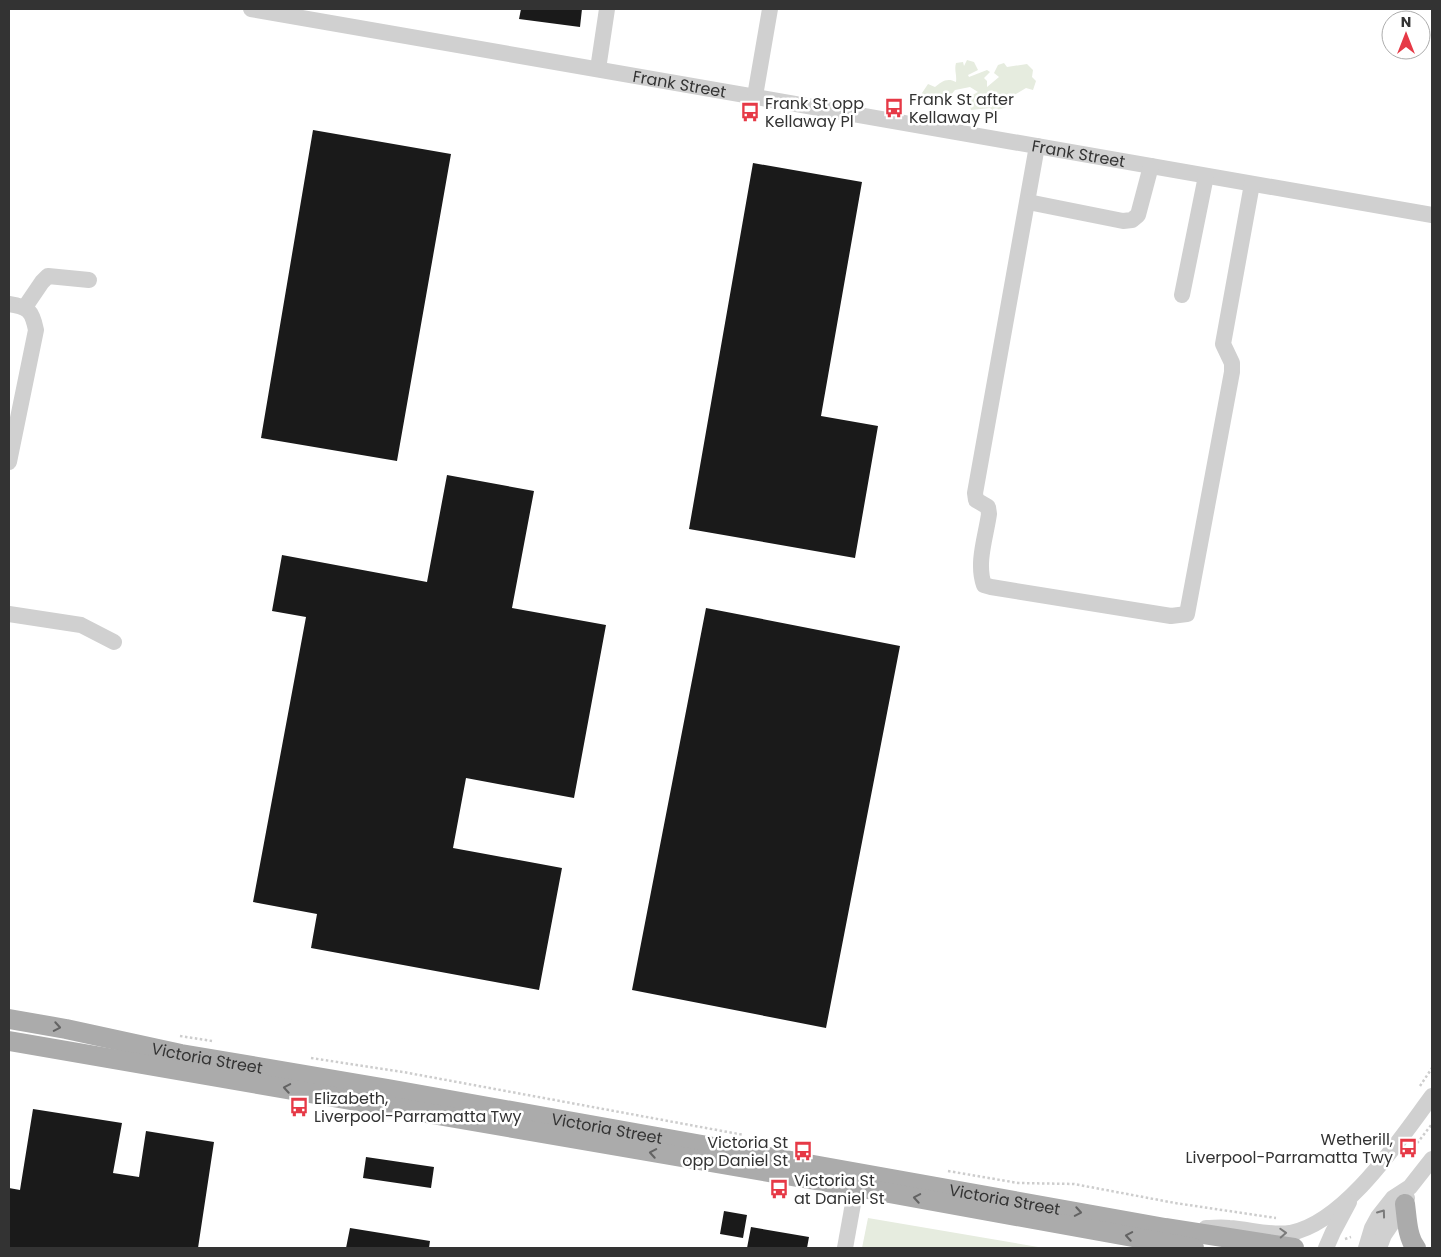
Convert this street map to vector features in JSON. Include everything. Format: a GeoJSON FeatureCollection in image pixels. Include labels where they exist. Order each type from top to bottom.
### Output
{"type":"FeatureCollection","features":[{"type":"Feature","properties":{"kind":"main road","name":"Victoria Street"},"geometry":{"type":"LineString","coordinates":[[9,1019],[66,1029],[181,1054],[388,1088],[1165,1228],[1294,1248]]}},
{"type":"Feature","properties":{"kind":"main road","name":"Victoria Street"},"geometry":{"type":"LineString","coordinates":[[9,1042],[856,1187],[1194,1248]]}},
{"type":"Feature","properties":{"kind":"main road"},"geometry":{"type":"LineString","coordinates":[[1407,1195],[1409,1233],[1416,1248]]}},
{"type":"Feature","properties":{"kind":"street","name":"Frank Street"},"geometry":{"type":"LineString","coordinates":[[251,9],[1432,215]]}},
{"type":"Feature","properties":{"kind":"street"},"geometry":{"type":"LineString","coordinates":[[598,69],[607,9]]}},
{"type":"Feature","properties":{"kind":"street"},"geometry":{"type":"LineString","coordinates":[[755,96],[770,9]]}},
{"type":"Feature","properties":{"kind":"street"},"geometry":{"type":"LineString","coordinates":[[1037,146],[975,493],[976,500],[988,507],[989,514],[981,562],[984,585],[990,587],[1171,616],[1187,614],[1232,372],[1232,364],[1223,344],[1252,184]]}},
{"type":"Feature","properties":{"kind":"street"},"geometry":{"type":"LineString","coordinates":[[1028,202],[1123,221],[1132,220],[1138,215],[1151,166]]}},
{"type":"Feature","properties":{"kind":"street"},"geometry":{"type":"LineString","coordinates":[[1182,295],[1206,176]]}},
{"type":"Feature","properties":{"kind":"street"},"geometry":{"type":"LineString","coordinates":[[26,307],[48,276],[89,280]]}},
{"type":"Feature","properties":{"kind":"street"},"geometry":{"type":"LineString","coordinates":[[9,304],[26,307],[33,315],[36,330],[11,440],[9,462]]}},
{"type":"Feature","properties":{"kind":"street"},"geometry":{"type":"LineString","coordinates":[[9,614],[81,625],[114,642]]}},
{"type":"Feature","properties":{"kind":"street"},"geometry":{"type":"LineString","coordinates":[[1165,1228],[1229,1228],[1287,1233],[1309,1228],[1327,1217],[1355,1192],[1403,1135],[1425,1093]]}},
{"type":"Feature","properties":{"kind":"street"},"geometry":{"type":"LineString","coordinates":[[1379,1248],[1407,1195],[1432,1159]]}},
{"type":"Feature","properties":{"kind":"street"},"geometry":{"type":"LineString","coordinates":[[845,1248],[856,1187]]}},
{"type":"Feature","properties":{"kind":"street"},"geometry":{"type":"LineString","coordinates":[[1326,1248],[1355,1192]]}},
{"type":"Feature","properties":{"kind":"street"},"geometry":{"type":"LineString","coordinates":[[1366,1248],[1372,1228],[1378,1217],[1393,1198],[1407,1195]]}},
{"type":"Feature","properties":{"kind":"path"},"geometry":{"type":"LineString","coordinates":[[178,1035],[214,1042]]}},
{"type":"Feature","properties":{"kind":"path"},"geometry":{"type":"LineString","coordinates":[[309,1058],[403,1072],[745,1135]]}},
{"type":"Feature","properties":{"kind":"path"},"geometry":{"type":"LineString","coordinates":[[1425,1093],[1432,1068]]}},
{"type":"Feature","properties":{"kind":"path"},"geometry":{"type":"LineString","coordinates":[[1408,1155],[1432,1124]]}},
{"type":"Feature","properties":{"kind":"path"},"geometry":{"type":"LineString","coordinates":[[944,1170],[1018,1183],[1074,1184],[1175,1203],[1276,1218]]}},
{"type":"Feature","properties":{"kind":"shaded area"},"geometry":{"type":"Polygon","coordinates":[[[967,60],[974,62],[978,70],[968,75],[969,77],[987,70],[990,72],[984,78],[987,81],[987,87],[999,77],[994,73],[998,65],[1004,63],[1007,67],[1027,64],[1033,70],[1032,77],[1036,81],[1033,90],[1026,88],[1004,101],[1006,107],[994,111],[990,108],[971,110],[967,98],[978,92],[970,87],[955,90],[950,96],[923,99],[922,93],[928,84],[935,87],[947,80],[956,82],[956,63],[963,62],[964,66],[967,60]]]}},
{"type":"Feature","properties":{"kind":"shaded area"},"geometry":{"type":"Polygon","coordinates":[[[868,1218],[1044,1248],[862,1248],[868,1218]]]}},
{"type":"Feature","properties":{"kind":"building"},"geometry":{"type":"Polygon","coordinates":[[[521,9],[582,9],[580,27],[519,19],[521,9]]]}},
{"type":"Feature","properties":{"kind":"building"},"geometry":{"type":"Polygon","coordinates":[[[313,130],[451,154],[397,461],[261,438],[313,130]]]}},
{"type":"Feature","properties":{"kind":"building"},"geometry":{"type":"Polygon","coordinates":[[[753,163],[862,182],[821,416],[878,426],[855,558],[689,529],[753,163]]]}},
{"type":"Feature","properties":{"kind":"building"},"geometry":{"type":"Polygon","coordinates":[[[447,475],[534,491],[512,608],[606,625],[574,798],[466,778],[453,848],[562,868],[539,990],[311,948],[317,914],[253,902],[306,617],[272,611],[282,555],[427,582],[447,475]]]}},
{"type":"Feature","properties":{"kind":"building"},"geometry":{"type":"Polygon","coordinates":[[[706,608],[900,646],[826,1028],[632,990],[706,608]]]}},
{"type":"Feature","properties":{"kind":"building"},"geometry":{"type":"Polygon","coordinates":[[[33,1109],[122,1123],[113,1173],[139,1177],[146,1131],[214,1142],[198,1248],[9,1248],[9,1188],[20,1190],[33,1109]]]}},
{"type":"Feature","properties":{"kind":"building"},"geometry":{"type":"Polygon","coordinates":[[[366,1157],[434,1167],[431,1188],[363,1178],[366,1157]]]}},
{"type":"Feature","properties":{"kind":"building"},"geometry":{"type":"Polygon","coordinates":[[[724,1211],[747,1215],[743,1238],[720,1234],[724,1211]]]}},
{"type":"Feature","properties":{"kind":"building"},"geometry":{"type":"Polygon","coordinates":[[[751,1227],[809,1237],[807,1248],[747,1248],[751,1227]]]}},
{"type":"Feature","properties":{"kind":"building"},"geometry":{"type":"Polygon","coordinates":[[[350,1228],[430,1241],[429,1248],[346,1248],[350,1228]]]}},
{"type":"Feature","properties":{"kind":"place","name":"Frank St after Kellaway Pl"},"geometry":{"type":"Point","coordinates":[894,108]}},
{"type":"Feature","properties":{"kind":"place","name":"Frank St opp Kellaway Pl"},"geometry":{"type":"Point","coordinates":[750,112]}},
{"type":"Feature","properties":{"kind":"place","name":"Elizabeth, Liverpool-Parramatta Twy"},"geometry":{"type":"Point","coordinates":[299,1107]}},
{"type":"Feature","properties":{"kind":"place","name":"Wetherill, Liverpool-Parramatta Twy"},"geometry":{"type":"Point","coordinates":[1408,1148]}},
{"type":"Feature","properties":{"kind":"place","name":"Victoria St opp Daniel St"},"geometry":{"type":"Point","coordinates":[803,1151]}},
{"type":"Feature","properties":{"kind":"place","name":"Victoria St at Daniel St"},"geometry":{"type":"Point","coordinates":[779,1189]}}]}
